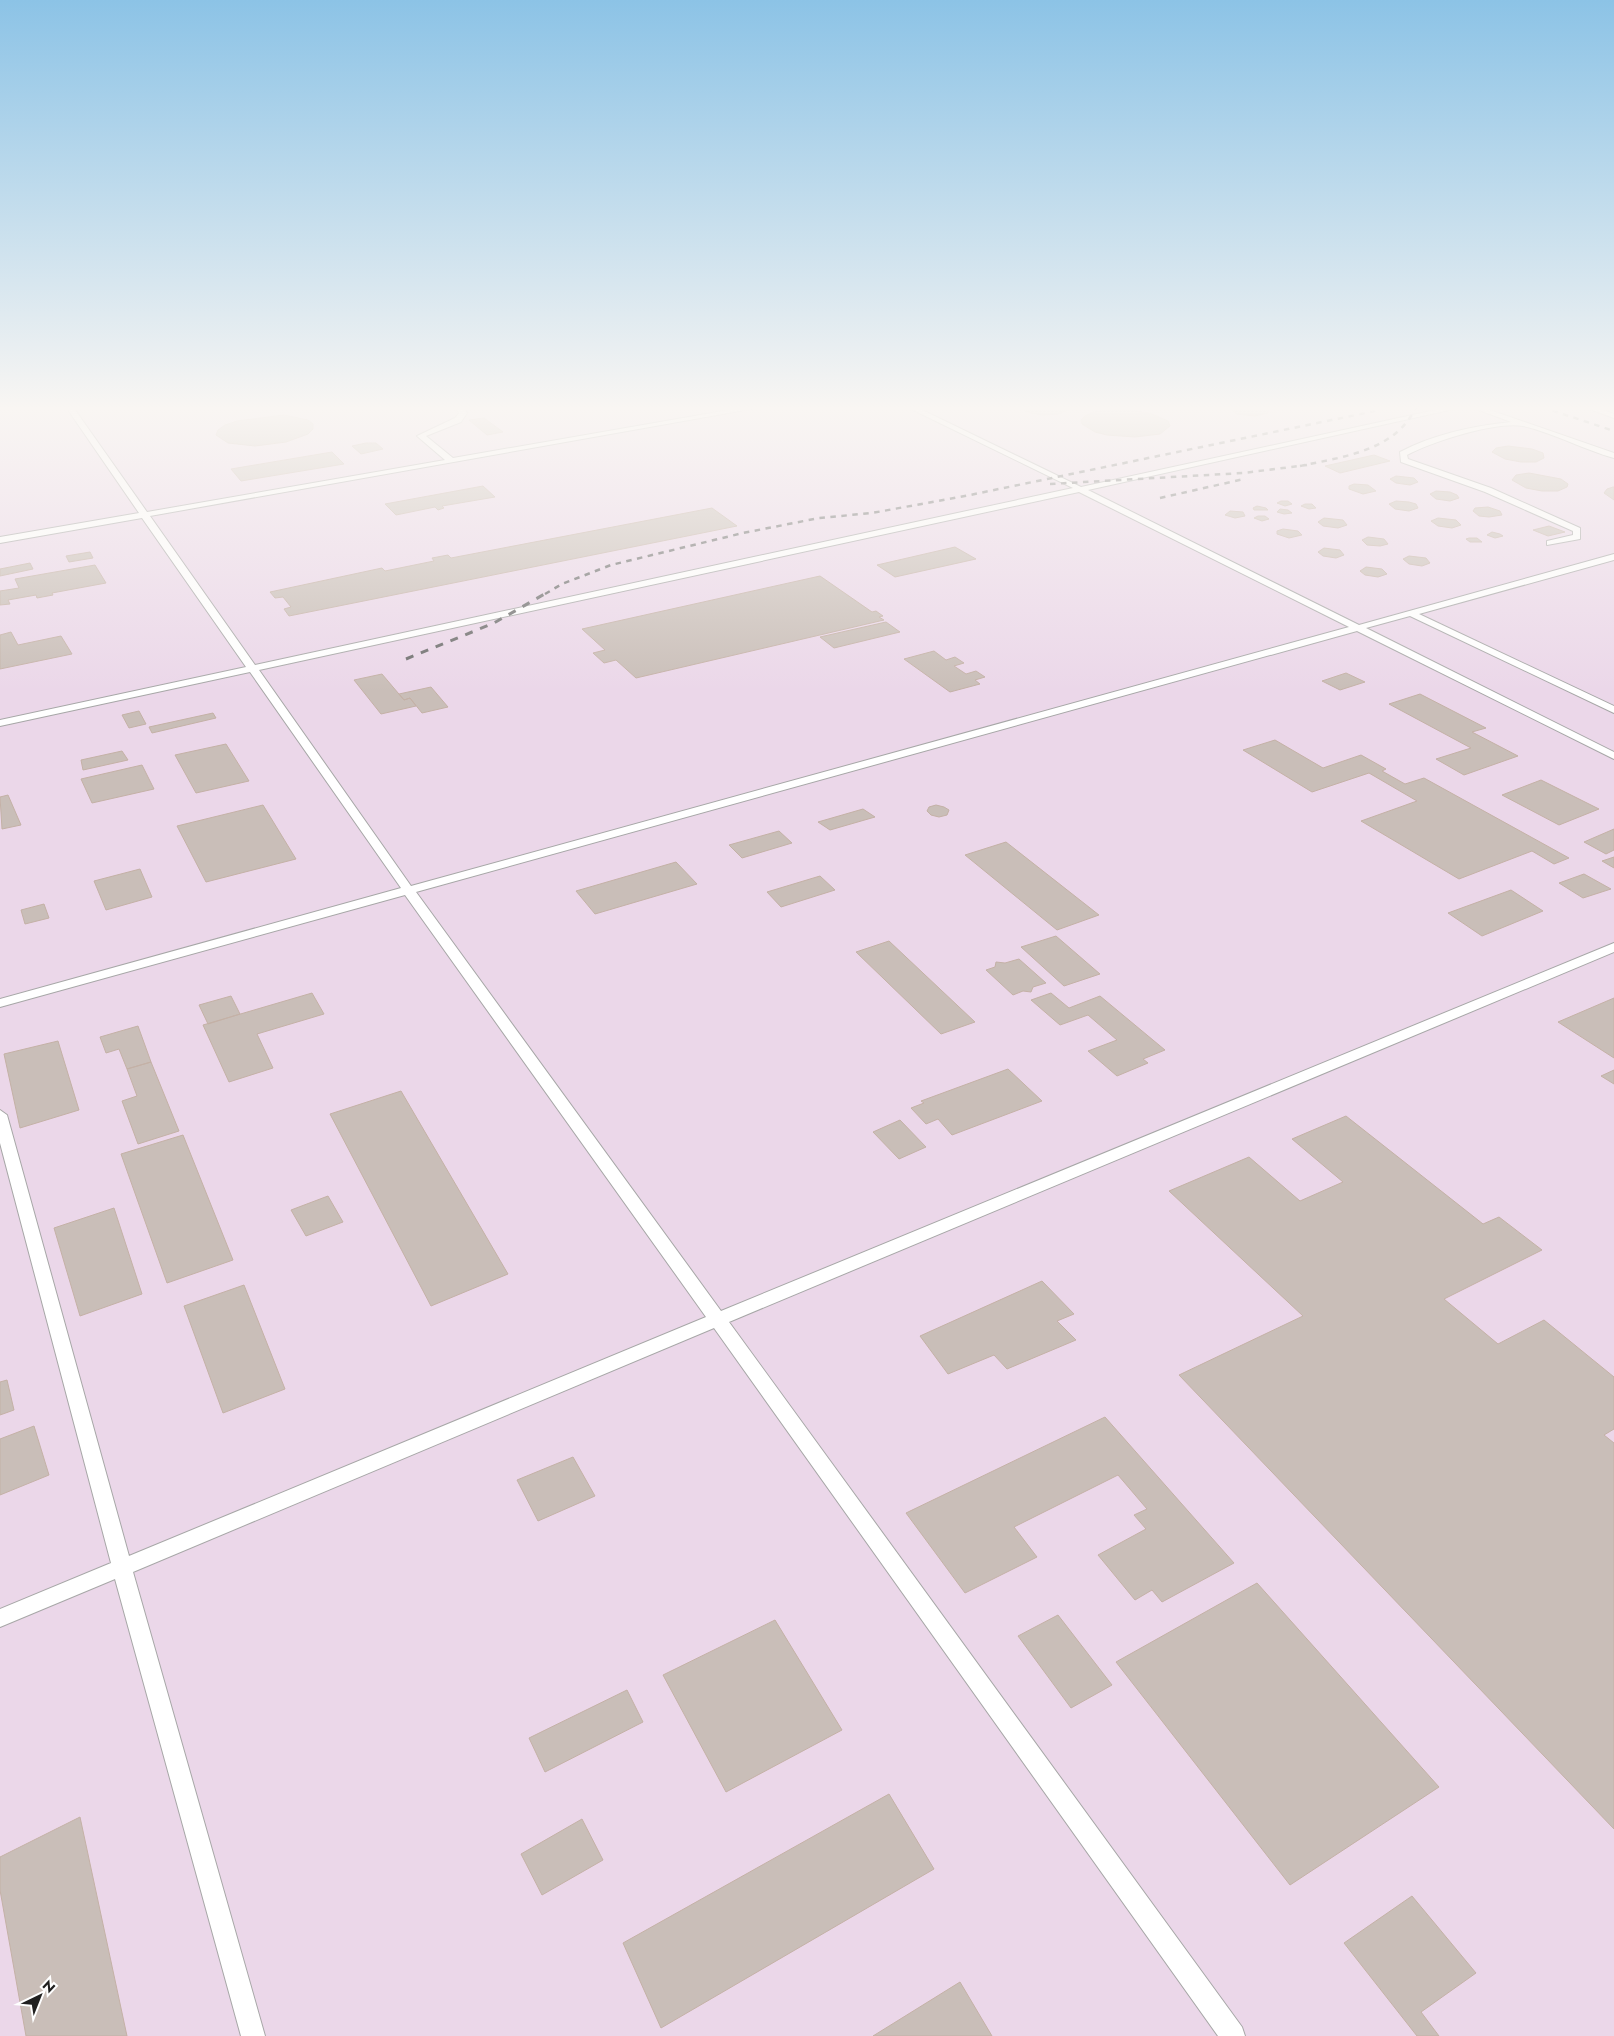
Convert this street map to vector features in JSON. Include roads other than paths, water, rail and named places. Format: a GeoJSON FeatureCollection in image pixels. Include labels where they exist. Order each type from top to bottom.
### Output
{"type":"FeatureCollection","features":[{"type":"Feature","properties":{"kind":"lane"},"geometry":{"type":"LineString","coordinates":[[136,502],[409,891],[1233,2036]]}},
{"type":"Feature","properties":{"kind":"lane"},"geometry":{"type":"LineString","coordinates":[[0,540],[219,502]]}},
{"type":"Feature","properties":{"kind":"lane"},"geometry":{"type":"LineString","coordinates":[[0,723],[1020,502]]}},
{"type":"Feature","properties":{"kind":"lane"},"geometry":{"type":"LineString","coordinates":[[1106,502],[1614,756]]}},
{"type":"Feature","properties":{"kind":"lane"},"geometry":{"type":"LineString","coordinates":[[1515,502],[1577,530],[1577,536],[1550,543]]}},
{"type":"Feature","properties":{"kind":"lane"},"geometry":{"type":"LineString","coordinates":[[0,1003],[1614,557]]}},
{"type":"Feature","properties":{"kind":"lane"},"geometry":{"type":"LineString","coordinates":[[1412,614],[1614,710]]}},
{"type":"Feature","properties":{"kind":"lane"},"geometry":{"type":"LineString","coordinates":[[0,1618],[1614,947]]}},
{"type":"Feature","properties":{"kind":"lane"},"geometry":{"type":"LineString","coordinates":[[0,1115],[6,1159],[252,2036]]}},
{"type":"Feature","properties":{"kind":"railway"},"geometry":{"type":"LineString","coordinates":[[545,594],[562,584],[611,565],[743,533],[819,518],[872,513],[932,502]]}},
{"type":"Feature","properties":{"kind":"railway"},"geometry":{"type":"LineString","coordinates":[[406,659],[494,623],[548,592]]}}]}
